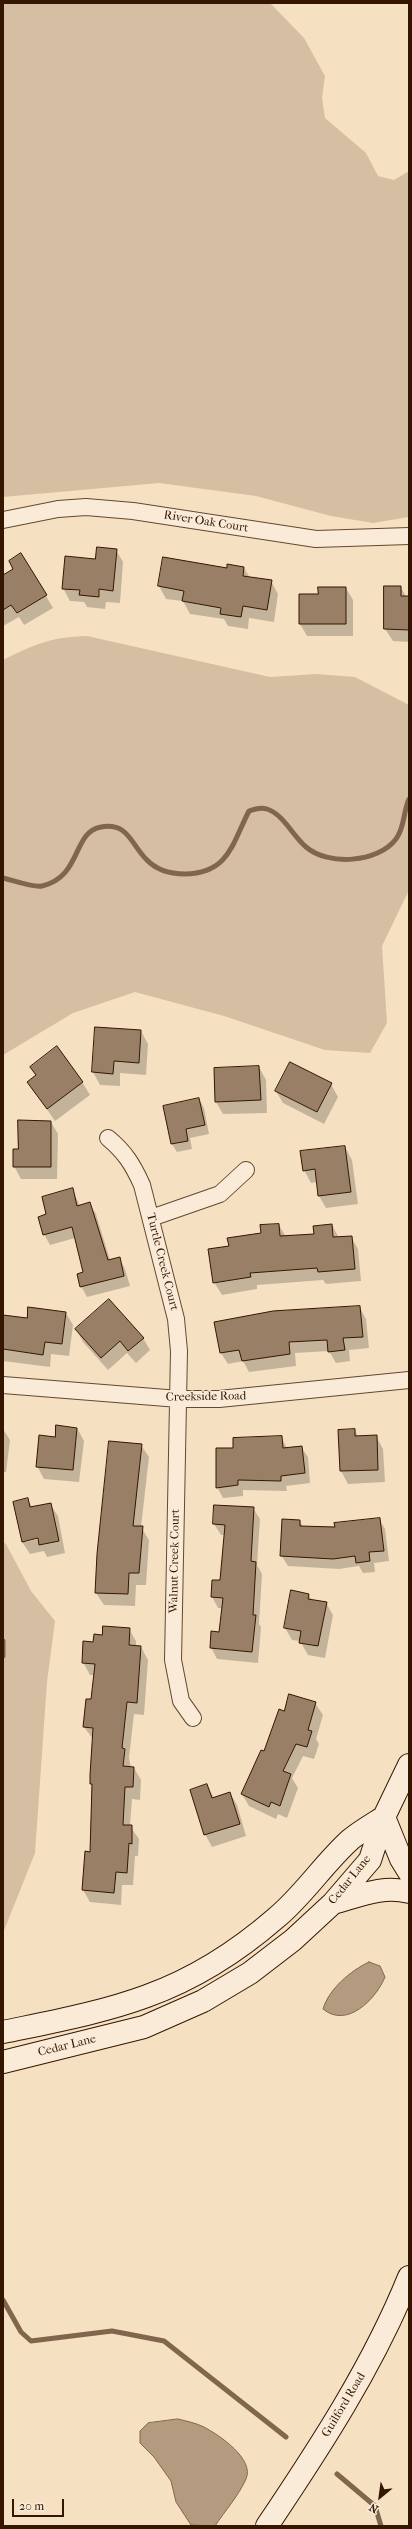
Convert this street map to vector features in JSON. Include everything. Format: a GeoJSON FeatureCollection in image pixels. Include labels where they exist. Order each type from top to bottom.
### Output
{"type":"FeatureCollection","features":[{"type":"Feature","properties":{"kind":"main road"},"geometry":{"type":"LineString","coordinates":[[409,1765],[384,1817],[401,1859],[409,1872]]}},
{"type":"Feature","properties":{"kind":"main road"},"geometry":{"type":"LineString","coordinates":[[384,1817],[409,1836]]}},
{"type":"Feature","properties":{"kind":"main road","name":"Cedar Lane"},"geometry":{"type":"LineString","coordinates":[[3,2062],[144,2027],[203,2001],[250,1973],[287,1945],[333,1903],[370,1860],[384,1817]]}},
{"type":"Feature","properties":{"kind":"main road","name":"Cedar Lane"},"geometry":{"type":"LineString","coordinates":[[3,2032],[106,2009],[147,1996],[194,1976],[236,1949],[276,1918],[312,1884],[351,1839],[384,1817]]}},
{"type":"Feature","properties":{"kind":"main road"},"geometry":{"type":"LineString","coordinates":[[333,1903],[380,1890],[396,1889],[409,1892]]}},
{"type":"Feature","properties":{"kind":"main road","name":"Guilford Road"},"geometry":{"type":"LineString","coordinates":[[266,2526],[306,2467],[377,2349],[409,2277]]}},
{"type":"Feature","properties":{"kind":"street","name":"River Oak Court"},"geometry":{"type":"LineString","coordinates":[[3,520],[58,509],[86,507],[133,511],[316,539],[409,536]]}},
{"type":"Feature","properties":{"kind":"street","name":"Turtle Creek Court"},"geometry":{"type":"LineString","coordinates":[[108,1138],[123,1150],[133,1165],[152,1218],[176,1319],[179,1399]]}},
{"type":"Feature","properties":{"kind":"street"},"geometry":{"type":"LineString","coordinates":[[152,1218],[220,1194],[246,1170]]}},
{"type":"Feature","properties":{"kind":"street","name":"Creekside Road"},"geometry":{"type":"LineString","coordinates":[[3,1385],[179,1399],[261,1396],[409,1380]]}},
{"type":"Feature","properties":{"kind":"street","name":"Walnut Creek Court"},"geometry":{"type":"LineString","coordinates":[[179,1399],[173,1660],[181,1701],[193,1718]]}},
{"type":"Feature","properties":{"kind":"shaded area"},"geometry":{"type":"Polygon","coordinates":[[[3,3],[270,3],[304,38],[325,76],[322,98],[325,118],[366,153],[378,176],[394,180],[409,171],[409,517],[373,523],[331,516],[256,496],[159,483],[3,497],[3,3]]]}},
{"type":"Feature","properties":{"kind":"shaded area"},"geometry":{"type":"Polygon","coordinates":[[[87,636],[270,677],[316,674],[355,677],[409,705],[409,890],[382,946],[387,1023],[370,1053],[325,1050],[224,1016],[135,992],[73,1013],[3,1055],[3,660],[44,642],[63,638],[87,636]]]}},
{"type":"Feature","properties":{"kind":"shaded area"},"geometry":{"type":"Polygon","coordinates":[[[3,1542],[6,1544],[31,1591],[55,1621],[47,1682],[35,1853],[3,1933],[3,1542]]]}},
{"type":"Feature","properties":{"kind":"shaded area"},"geometry":{"type":"Polygon","coordinates":[[[369,1962],[380,1966],[385,1977],[381,1986],[368,2002],[360,2009],[342,2016],[332,2014],[323,2009],[330,1994],[341,1981],[355,1970],[369,1962]]]}},
{"type":"Feature","properties":{"kind":"shaded area"},"geometry":{"type":"Polygon","coordinates":[[[178,2419],[201,2426],[218,2436],[234,2448],[241,2456],[245,2464],[247,2471],[246,2479],[236,2497],[215,2526],[191,2525],[176,2502],[171,2481],[154,2457],[140,2443],[140,2431],[148,2423],[178,2419]]]}},
{"type":"Feature","properties":{"kind":"building"},"geometry":{"type":"Polygon","coordinates":[[[97,547],[117,549],[113,591],[99,589],[99,597],[79,595],[80,590],[62,589],[65,556],[95,559],[97,547]]]}},
{"type":"Feature","properties":{"kind":"building"},"geometry":{"type":"Polygon","coordinates":[[[21,553],[47,595],[17,613],[11,605],[3,610],[3,575],[13,569],[9,561],[21,553]]]}},
{"type":"Feature","properties":{"kind":"building"},"geometry":{"type":"Polygon","coordinates":[[[163,557],[227,568],[227,564],[244,567],[243,576],[272,580],[267,610],[243,606],[241,617],[220,614],[221,608],[182,601],[184,591],[158,586],[163,557]]]}},
{"type":"Feature","properties":{"kind":"building"},"geometry":{"type":"Polygon","coordinates":[[[384,586],[401,586],[401,596],[409,596],[409,630],[384,629],[384,586]]]}},
{"type":"Feature","properties":{"kind":"building"},"geometry":{"type":"Polygon","coordinates":[[[318,587],[346,587],[346,624],[299,624],[299,594],[318,594],[318,587]]]}},
{"type":"Feature","properties":{"kind":"building"},"geometry":{"type":"Polygon","coordinates":[[[95,1027],[141,1030],[139,1063],[114,1061],[113,1074],[92,1072],[95,1027]]]}},
{"type":"Feature","properties":{"kind":"building"},"geometry":{"type":"Polygon","coordinates":[[[57,1046],[83,1082],[47,1109],[27,1082],[36,1075],[30,1067],[57,1046]]]}},
{"type":"Feature","properties":{"kind":"building"},"geometry":{"type":"Polygon","coordinates":[[[290,1062],[332,1083],[317,1112],[275,1091],[290,1062]]]}},
{"type":"Feature","properties":{"kind":"building"},"geometry":{"type":"Polygon","coordinates":[[[259,1066],[261,1100],[215,1102],[214,1068],[259,1066]]]}},
{"type":"Feature","properties":{"kind":"building"},"geometry":{"type":"Polygon","coordinates":[[[199,1098],[205,1125],[186,1129],[188,1141],[171,1144],[163,1106],[199,1098]]]}},
{"type":"Feature","properties":{"kind":"building"},"geometry":{"type":"Polygon","coordinates":[[[18,1120],[51,1121],[51,1167],[13,1167],[13,1149],[18,1149],[18,1120]]]}},
{"type":"Feature","properties":{"kind":"building"},"geometry":{"type":"Polygon","coordinates":[[[345,1146],[351,1192],[318,1196],[315,1169],[303,1171],[300,1151],[345,1146]]]}},
{"type":"Feature","properties":{"kind":"building"},"geometry":{"type":"Polygon","coordinates":[[[73,1188],[77,1206],[90,1202],[108,1260],[120,1257],[124,1276],[80,1287],[77,1274],[83,1272],[72,1227],[43,1235],[38,1217],[46,1214],[42,1197],[73,1188]]]}},
{"type":"Feature","properties":{"kind":"building"},"geometry":{"type":"Polygon","coordinates":[[[279,1224],[280,1236],[314,1234],[313,1226],[332,1224],[333,1237],[352,1236],[355,1269],[318,1272],[317,1268],[250,1273],[251,1277],[213,1283],[208,1249],[229,1246],[227,1238],[261,1233],[260,1225],[279,1224]]]}},
{"type":"Feature","properties":{"kind":"building"},"geometry":{"type":"Polygon","coordinates":[[[109,1299],[144,1338],[128,1351],[120,1341],[101,1358],[75,1329],[109,1299]]]}},
{"type":"Feature","properties":{"kind":"building"},"geometry":{"type":"Polygon","coordinates":[[[360,1306],[363,1337],[343,1338],[345,1350],[328,1352],[327,1340],[289,1342],[290,1354],[242,1361],[239,1350],[220,1353],[214,1322],[273,1311],[360,1306]]]}},
{"type":"Feature","properties":{"kind":"building"},"geometry":{"type":"Polygon","coordinates":[[[28,1307],[66,1312],[62,1344],[45,1342],[43,1355],[3,1349],[3,1315],[27,1318],[28,1307]]]}},
{"type":"Feature","properties":{"kind":"building"},"geometry":{"type":"Polygon","coordinates":[[[56,1425],[77,1428],[73,1470],[36,1467],[39,1435],[55,1437],[56,1425]]]}},
{"type":"Feature","properties":{"kind":"building"},"geometry":{"type":"Polygon","coordinates":[[[355,1429],[355,1436],[377,1435],[378,1470],[340,1471],[338,1430],[355,1429]]]}},
{"type":"Feature","properties":{"kind":"building"},"geometry":{"type":"Polygon","coordinates":[[[282,1436],[283,1448],[302,1446],[305,1473],[281,1476],[281,1481],[238,1480],[238,1485],[216,1488],[216,1448],[233,1448],[233,1438],[282,1436]]]}},
{"type":"Feature","properties":{"kind":"building"},"geometry":{"type":"Polygon","coordinates":[[[109,1441],[142,1444],[133,1526],[143,1526],[139,1573],[129,1573],[128,1594],[95,1593],[97,1554],[109,1441]]]}},
{"type":"Feature","properties":{"kind":"building"},"geometry":{"type":"Polygon","coordinates":[[[28,1498],[30,1507],[51,1503],[59,1541],[39,1545],[38,1538],[22,1542],[13,1502],[28,1498]]]}},
{"type":"Feature","properties":{"kind":"building"},"geometry":{"type":"Polygon","coordinates":[[[214,1505],[254,1507],[251,1561],[256,1562],[253,1615],[256,1615],[252,1652],[210,1648],[211,1631],[219,1632],[223,1598],[211,1597],[212,1580],[220,1580],[225,1525],[213,1524],[214,1505]]]}},
{"type":"Feature","properties":{"kind":"building"},"geometry":{"type":"Polygon","coordinates":[[[380,1518],[384,1551],[369,1552],[370,1561],[356,1563],[355,1556],[333,1559],[280,1556],[282,1519],[300,1520],[300,1526],[335,1527],[334,1523],[380,1518]]]}},
{"type":"Feature","properties":{"kind":"building"},"geometry":{"type":"Polygon","coordinates":[[[291,1590],[309,1594],[308,1599],[327,1602],[318,1646],[299,1643],[301,1631],[284,1628],[291,1590]]]}},
{"type":"Feature","properties":{"kind":"building"},"geometry":{"type":"Polygon","coordinates":[[[103,1626],[130,1628],[129,1645],[141,1646],[137,1703],[127,1702],[122,1748],[125,1749],[123,1766],[134,1767],[133,1787],[125,1787],[123,1825],[132,1825],[132,1844],[129,1843],[127,1873],[116,1872],[114,1893],[82,1890],[85,1851],[90,1852],[92,1784],[90,1784],[90,1775],[93,1728],[83,1727],[86,1699],[91,1699],[95,1664],[82,1663],[83,1641],[93,1642],[94,1634],[102,1635],[103,1626]]]}},
{"type":"Feature","properties":{"kind":"building"},"geometry":{"type":"Polygon","coordinates":[[[289,1694],[316,1702],[308,1730],[312,1731],[307,1747],[296,1744],[283,1771],[291,1774],[280,1806],[271,1802],[269,1807],[241,1794],[261,1750],[264,1751],[279,1709],[284,1711],[289,1694]]]}},
{"type":"Feature","properties":{"kind":"building"},"geometry":{"type":"Polygon","coordinates":[[[207,1784],[212,1798],[230,1792],[240,1824],[204,1835],[190,1790],[207,1784]]]}},
{"type":"Feature","properties":{"kind":"waterway"},"geometry":{"type":"LineString","coordinates":[[3,878],[38,886],[55,881],[64,874],[71,865],[85,837],[92,831],[101,827],[110,826],[123,831],[146,859],[159,869],[180,874],[200,872],[211,868],[220,862],[233,845],[249,811],[260,808],[265,808],[273,812],[283,820],[301,842],[315,853],[339,859],[365,857],[388,847],[396,839],[401,830],[409,799]]}},
{"type":"Feature","properties":{"kind":"waterway"},"geometry":{"type":"LineString","coordinates":[[3,1641],[3,1656]]}},
{"type":"Feature","properties":{"kind":"waterway"},"geometry":{"type":"LineString","coordinates":[[3,2300],[21,2332],[31,2341],[112,2331],[164,2341],[286,2437]]}},
{"type":"Feature","properties":{"kind":"waterway"},"geometry":{"type":"LineString","coordinates":[[337,2474],[375,2506],[381,2526]]}}]}
